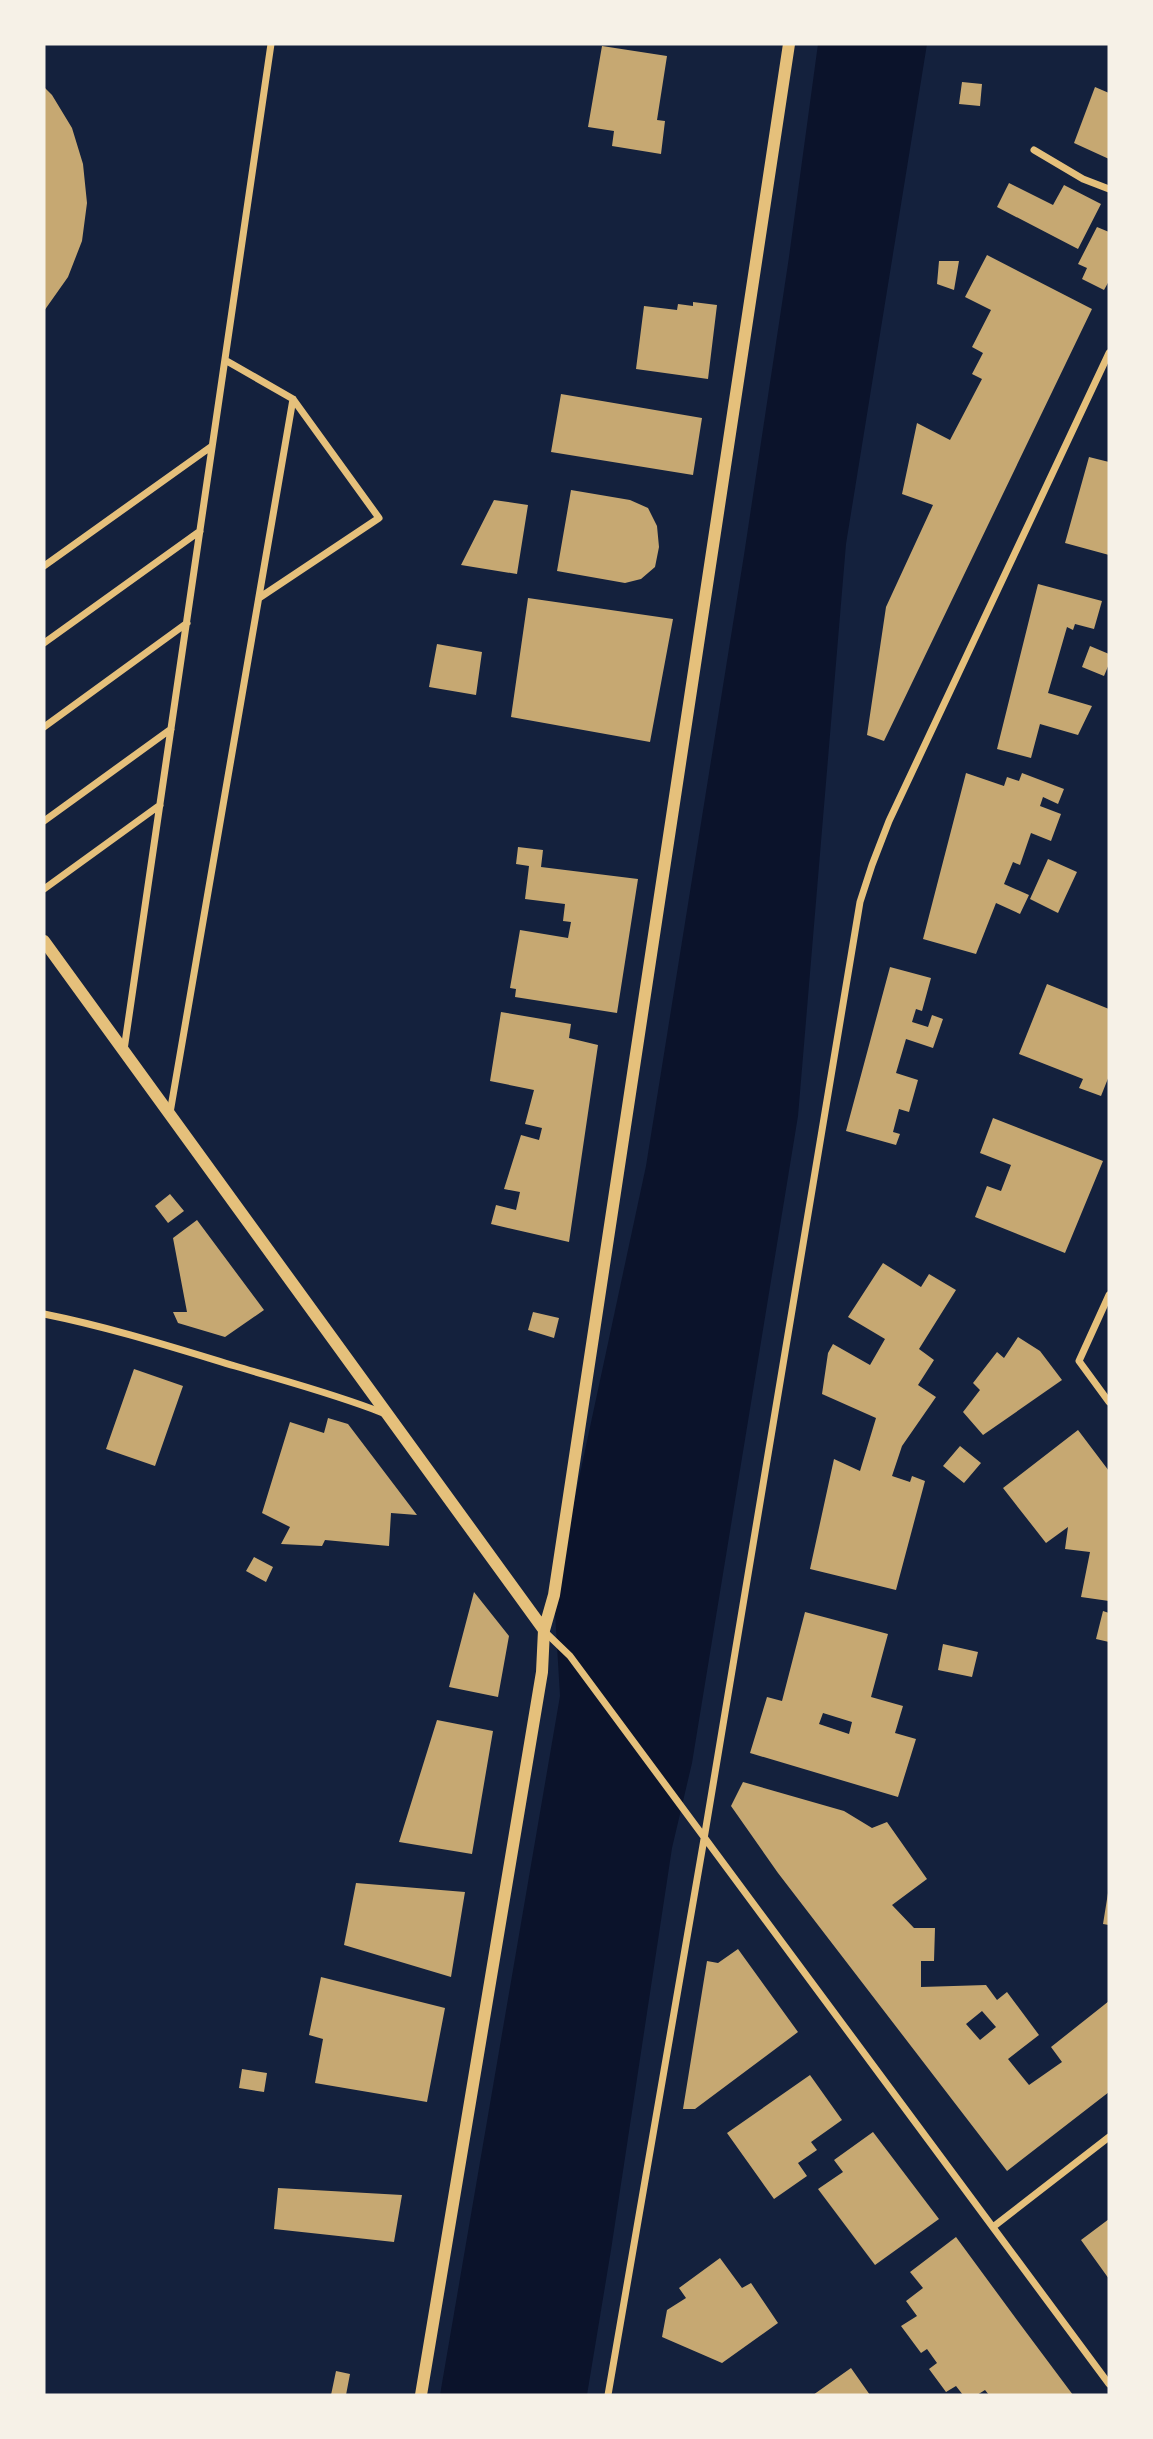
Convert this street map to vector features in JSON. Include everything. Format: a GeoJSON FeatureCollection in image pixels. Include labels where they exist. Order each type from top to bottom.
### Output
{"type":"FeatureCollection","features":[{"type":"Feature","properties":{"kind":"street"},"geometry":{"type":"LineString","coordinates":[[124,1051],[271,44]]}},
{"type":"Feature","properties":{"kind":"street"},"geometry":{"type":"LineString","coordinates":[[421,2395],[542,1672],[544,1630],[554,1595],[789,44]]}},
{"type":"Feature","properties":{"kind":"street"},"geometry":{"type":"LineString","coordinates":[[1034,150],[1083,179],[1109,189]]}},
{"type":"Feature","properties":{"kind":"street"},"geometry":{"type":"LineString","coordinates":[[608,2395],[705,1839],[860,902],[899,799],[1109,353]]}},
{"type":"Feature","properties":{"kind":"street"},"geometry":{"type":"LineString","coordinates":[[225,360],[293,399],[379,518],[259,598]]}},
{"type":"Feature","properties":{"kind":"street"},"geometry":{"type":"LineString","coordinates":[[169,1114],[293,399]]}},
{"type":"Feature","properties":{"kind":"street"},"geometry":{"type":"LineString","coordinates":[[44,566],[212,446]]}},
{"type":"Feature","properties":{"kind":"street"},"geometry":{"type":"LineString","coordinates":[[44,643],[200,531]]}},
{"type":"Feature","properties":{"kind":"street"},"geometry":{"type":"LineString","coordinates":[[44,727],[187,623]]}},
{"type":"Feature","properties":{"kind":"street"},"geometry":{"type":"LineString","coordinates":[[44,821],[171,729]]}},
{"type":"Feature","properties":{"kind":"street"},"geometry":{"type":"LineString","coordinates":[[44,889],[160,805]]}},
{"type":"Feature","properties":{"kind":"street"},"geometry":{"type":"LineString","coordinates":[[44,940],[544,1630],[570,1656],[1109,2384]]}},
{"type":"Feature","properties":{"kind":"street"},"geometry":{"type":"LineString","coordinates":[[1109,1295],[1079,1361],[1109,1402]]}},
{"type":"Feature","properties":{"kind":"street"},"geometry":{"type":"LineString","coordinates":[[44,1314],[99,1325],[350,1400],[387,1415]]}},
{"type":"Feature","properties":{"kind":"street"},"geometry":{"type":"LineString","coordinates":[[993,2227],[1109,2137]]}},
{"type":"Feature","properties":{"kind":"water"},"geometry":{"type":"Polygon","coordinates":[[[818,44],[927,44],[846,544],[798,1116],[692,1763],[672,1848],[587,2395],[440,2395],[560,1696],[554,1595],[646,1166],[744,555],[818,44]]]}},
{"type":"Feature","properties":{"kind":"building"},"geometry":{"type":"Polygon","coordinates":[[[602,46],[667,56],[657,120],[665,121],[661,154],[612,146],[614,131],[588,127],[602,46]]]}},
{"type":"Feature","properties":{"kind":"building"},"geometry":{"type":"Polygon","coordinates":[[[962,82],[982,84],[980,106],[959,104],[962,82]]]}},
{"type":"Feature","properties":{"kind":"building"},"geometry":{"type":"Polygon","coordinates":[[[44,87],[72,128],[83,164],[87,203],[82,241],[68,277],[44,311],[44,87]]]}},
{"type":"Feature","properties":{"kind":"building"},"geometry":{"type":"Polygon","coordinates":[[[1095,87],[1109,93],[1109,159],[1074,143],[1095,87]]]}},
{"type":"Feature","properties":{"kind":"building"},"geometry":{"type":"Polygon","coordinates":[[[1009,183],[1053,205],[1064,185],[1101,204],[1078,249],[997,207],[1009,183]]]}},
{"type":"Feature","properties":{"kind":"building"},"geometry":{"type":"Polygon","coordinates":[[[1097,227],[1109,232],[1109,281],[1104,290],[1082,279],[1087,268],[1078,264],[1097,227]]]}},
{"type":"Feature","properties":{"kind":"building"},"geometry":{"type":"Polygon","coordinates":[[[987,255],[1092,309],[884,741],[867,735],[886,607],[933,505],[902,494],[917,423],[950,440],[982,379],[972,374],[983,353],[972,347],[991,310],[965,297],[987,255]]]}},
{"type":"Feature","properties":{"kind":"building"},"geometry":{"type":"Polygon","coordinates":[[[939,261],[959,261],[954,290],[937,284],[939,261]]]}},
{"type":"Feature","properties":{"kind":"building"},"geometry":{"type":"Polygon","coordinates":[[[693,302],[717,305],[708,379],[636,369],[644,306],[677,310],[678,304],[693,306],[693,302]]]}},
{"type":"Feature","properties":{"kind":"building"},"geometry":{"type":"Polygon","coordinates":[[[561,394],[702,418],[693,475],[551,452],[561,394]]]}},
{"type":"Feature","properties":{"kind":"building"},"geometry":{"type":"Polygon","coordinates":[[[1089,457],[1109,462],[1109,555],[1065,543],[1089,457]]]}},
{"type":"Feature","properties":{"kind":"building"},"geometry":{"type":"Polygon","coordinates":[[[571,490],[630,500],[648,508],[657,526],[659,547],[655,567],[641,579],[625,583],[557,571],[571,490]]]}},
{"type":"Feature","properties":{"kind":"building"},"geometry":{"type":"Polygon","coordinates":[[[494,500],[528,505],[517,574],[461,565],[494,500]]]}},
{"type":"Feature","properties":{"kind":"building"},"geometry":{"type":"Polygon","coordinates":[[[1038,584],[1102,601],[1094,629],[1075,624],[1073,630],[1067,627],[1048,693],[1092,706],[1078,735],[1040,724],[1031,758],[997,749],[1038,584]]]}},
{"type":"Feature","properties":{"kind":"building"},"geometry":{"type":"Polygon","coordinates":[[[528,598],[673,619],[650,742],[511,717],[528,598]]]}},
{"type":"Feature","properties":{"kind":"building"},"geometry":{"type":"Polygon","coordinates":[[[437,644],[482,652],[476,695],[429,687],[437,644]]]}},
{"type":"Feature","properties":{"kind":"building"},"geometry":{"type":"Polygon","coordinates":[[[1090,646],[1109,654],[1109,664],[1104,676],[1082,667],[1090,646]]]}},
{"type":"Feature","properties":{"kind":"building"},"geometry":{"type":"Polygon","coordinates":[[[966,773],[1004,786],[1007,777],[1019,781],[1022,773],[1064,789],[1058,804],[1043,797],[1040,806],[1061,814],[1051,841],[1031,833],[1020,865],[1013,862],[1004,884],[1029,895],[1020,914],[996,903],[976,954],[923,939],[966,773]]]}},
{"type":"Feature","properties":{"kind":"building"},"geometry":{"type":"Polygon","coordinates":[[[518,847],[543,850],[541,867],[638,879],[617,1013],[515,997],[516,989],[510,988],[520,930],[568,938],[571,922],[563,921],[565,904],[525,899],[529,866],[516,864],[518,847]]]}},
{"type":"Feature","properties":{"kind":"building"},"geometry":{"type":"Polygon","coordinates":[[[1048,859],[1077,872],[1058,913],[1030,899],[1048,859]]]}},
{"type":"Feature","properties":{"kind":"building"},"geometry":{"type":"Polygon","coordinates":[[[890,967],[931,978],[922,1011],[916,1009],[912,1022],[928,1027],[932,1015],[943,1019],[933,1048],[906,1039],[896,1073],[918,1080],[909,1112],[899,1109],[893,1132],[900,1134],[896,1145],[846,1131],[890,967]]]}},
{"type":"Feature","properties":{"kind":"building"},"geometry":{"type":"Polygon","coordinates":[[[1047,984],[1109,1009],[1109,1076],[1101,1096],[1079,1088],[1083,1079],[1019,1054],[1047,984]]]}},
{"type":"Feature","properties":{"kind":"building"},"geometry":{"type":"Polygon","coordinates":[[[501,1012],[571,1024],[569,1038],[598,1045],[569,1242],[491,1224],[496,1205],[516,1210],[520,1192],[504,1189],[521,1135],[539,1140],[542,1128],[525,1124],[534,1090],[490,1081],[501,1012]]]}},
{"type":"Feature","properties":{"kind":"building"},"geometry":{"type":"Polygon","coordinates":[[[993,1118],[1103,1161],[1065,1253],[975,1217],[987,1186],[1001,1191],[1011,1165],[980,1153],[993,1118]]]}},
{"type":"Feature","properties":{"kind":"building"},"geometry":{"type":"Polygon","coordinates":[[[170,1194],[184,1211],[168,1223],[155,1206],[170,1194]]]}},
{"type":"Feature","properties":{"kind":"building"},"geometry":{"type":"Polygon","coordinates":[[[197,1220],[264,1310],[225,1337],[178,1323],[173,1312],[187,1312],[173,1238],[197,1220]]]}},
{"type":"Feature","properties":{"kind":"building"},"geometry":{"type":"Polygon","coordinates":[[[883,1263],[921,1287],[929,1274],[956,1290],[919,1349],[934,1360],[918,1385],[936,1397],[902,1446],[892,1476],[910,1482],[912,1476],[925,1481],[896,1590],[810,1569],[834,1459],[860,1471],[876,1418],[822,1394],[828,1353],[833,1344],[870,1365],[885,1339],[848,1317],[883,1263]]]}},
{"type":"Feature","properties":{"kind":"building"},"geometry":{"type":"Polygon","coordinates":[[[533,1312],[559,1318],[554,1338],[528,1330],[533,1312]]]}},
{"type":"Feature","properties":{"kind":"building"},"geometry":{"type":"Polygon","coordinates":[[[1018,1337],[1040,1351],[1062,1380],[983,1435],[963,1412],[980,1390],[973,1383],[997,1352],[1004,1358],[1018,1337]]]}},
{"type":"Feature","properties":{"kind":"building"},"geometry":{"type":"Polygon","coordinates":[[[134,1369],[183,1386],[155,1466],[106,1449],[134,1369]]]}},
{"type":"Feature","properties":{"kind":"building"},"geometry":{"type":"Polygon","coordinates":[[[328,1418],[348,1424],[417,1515],[391,1513],[389,1546],[325,1540],[322,1546],[281,1544],[290,1527],[262,1513],[290,1422],[324,1433],[328,1418]]]}},
{"type":"Feature","properties":{"kind":"building"},"geometry":{"type":"Polygon","coordinates":[[[1078,1430],[1109,1471],[1109,1601],[1081,1597],[1090,1552],[1065,1549],[1068,1527],[1046,1543],[1003,1488],[1078,1430]]]}},
{"type":"Feature","properties":{"kind":"building"},"geometry":{"type":"Polygon","coordinates":[[[960,1446],[981,1463],[964,1483],[943,1466],[960,1446]]]}},
{"type":"Feature","properties":{"kind":"building"},"geometry":{"type":"Polygon","coordinates":[[[254,1557],[273,1567],[266,1582],[246,1571],[254,1557]]]}},
{"type":"Feature","properties":{"kind":"building"},"geometry":{"type":"Polygon","coordinates":[[[474,1592],[509,1636],[498,1697],[449,1687],[474,1592]]]}},
{"type":"Feature","properties":{"kind":"building"},"geometry":{"type":"Polygon","coordinates":[[[1103,1611],[1109,1613],[1109,1642],[1096,1639],[1103,1611]]]}},
{"type":"Feature","properties":{"kind":"building"},"geometry":{"type":"Polygon","coordinates":[[[805,1612],[888,1634],[871,1697],[903,1706],[895,1733],[916,1739],[898,1797],[750,1753],[767,1697],[782,1701],[805,1612]],[[823,1713],[819,1724],[849,1734],[852,1722],[823,1713]]]}},
{"type":"Feature","properties":{"kind":"building"},"geometry":{"type":"Polygon","coordinates":[[[943,1644],[978,1652],[972,1677],[938,1670],[943,1644]]]}},
{"type":"Feature","properties":{"kind":"building"},"geometry":{"type":"Polygon","coordinates":[[[437,1720],[493,1731],[472,1854],[399,1842],[437,1720]]]}},
{"type":"Feature","properties":{"kind":"building"},"geometry":{"type":"Polygon","coordinates":[[[743,1782],[844,1811],[872,1828],[887,1822],[927,1879],[892,1905],[914,1928],[935,1928],[934,1961],[921,1961],[921,1987],[986,1985],[997,2000],[1007,1992],[1039,2035],[1008,2059],[1029,2085],[1062,2062],[1051,2047],[1109,2001],[1109,2092],[1007,2171],[778,1873],[731,1806],[743,1782]],[[982,2011],[966,2024],[980,2040],[996,2027],[982,2011]]]}},
{"type":"Feature","properties":{"kind":"building"},"geometry":{"type":"Polygon","coordinates":[[[356,1883],[465,1892],[451,1977],[344,1945],[356,1883]]]}},
{"type":"Feature","properties":{"kind":"building"},"geometry":{"type":"Polygon","coordinates":[[[1109,1893],[1109,1925],[1103,1924],[1109,1893]]]}},
{"type":"Feature","properties":{"kind":"building"},"geometry":{"type":"Polygon","coordinates":[[[738,1949],[798,2032],[695,2109],[683,2109],[707,1961],[718,1963],[738,1949]]]}},
{"type":"Feature","properties":{"kind":"building"},"geometry":{"type":"Polygon","coordinates":[[[321,1977],[445,2008],[427,2102],[315,2083],[323,2039],[309,2035],[321,1977]]]}},
{"type":"Feature","properties":{"kind":"building"},"geometry":{"type":"Polygon","coordinates":[[[242,2069],[267,2073],[264,2092],[239,2088],[242,2069]]]}},
{"type":"Feature","properties":{"kind":"building"},"geometry":{"type":"Polygon","coordinates":[[[810,2075],[842,2120],[811,2142],[817,2150],[798,2163],[807,2176],[774,2199],[727,2133],[810,2075]]]}},
{"type":"Feature","properties":{"kind":"building"},"geometry":{"type":"Polygon","coordinates":[[[873,2132],[939,2219],[875,2265],[818,2189],[843,2172],[834,2160],[873,2132]]]}},
{"type":"Feature","properties":{"kind":"building"},"geometry":{"type":"Polygon","coordinates":[[[278,2188],[402,2195],[394,2242],[274,2229],[278,2188]]]}},
{"type":"Feature","properties":{"kind":"building"},"geometry":{"type":"Polygon","coordinates":[[[1109,2219],[1109,2279],[1081,2240],[1109,2219]]]}},
{"type":"Feature","properties":{"kind":"building"},"geometry":{"type":"Polygon","coordinates":[[[956,2237],[1073,2395],[989,2395],[985,2390],[977,2395],[963,2395],[956,2386],[946,2392],[929,2369],[937,2363],[927,2349],[921,2353],[901,2326],[917,2316],[906,2301],[923,2288],[910,2272],[956,2237]]]}},
{"type":"Feature","properties":{"kind":"building"},"geometry":{"type":"Polygon","coordinates":[[[720,2258],[742,2288],[751,2283],[778,2323],[722,2363],[662,2337],[667,2310],[686,2298],[679,2288],[720,2258]]]}},
{"type":"Feature","properties":{"kind":"building"},"geometry":{"type":"Polygon","coordinates":[[[851,2368],[870,2395],[813,2395],[851,2368]]]}},
{"type":"Feature","properties":{"kind":"building"},"geometry":{"type":"Polygon","coordinates":[[[336,2371],[350,2374],[346,2395],[331,2395],[336,2371]]]}}]}
